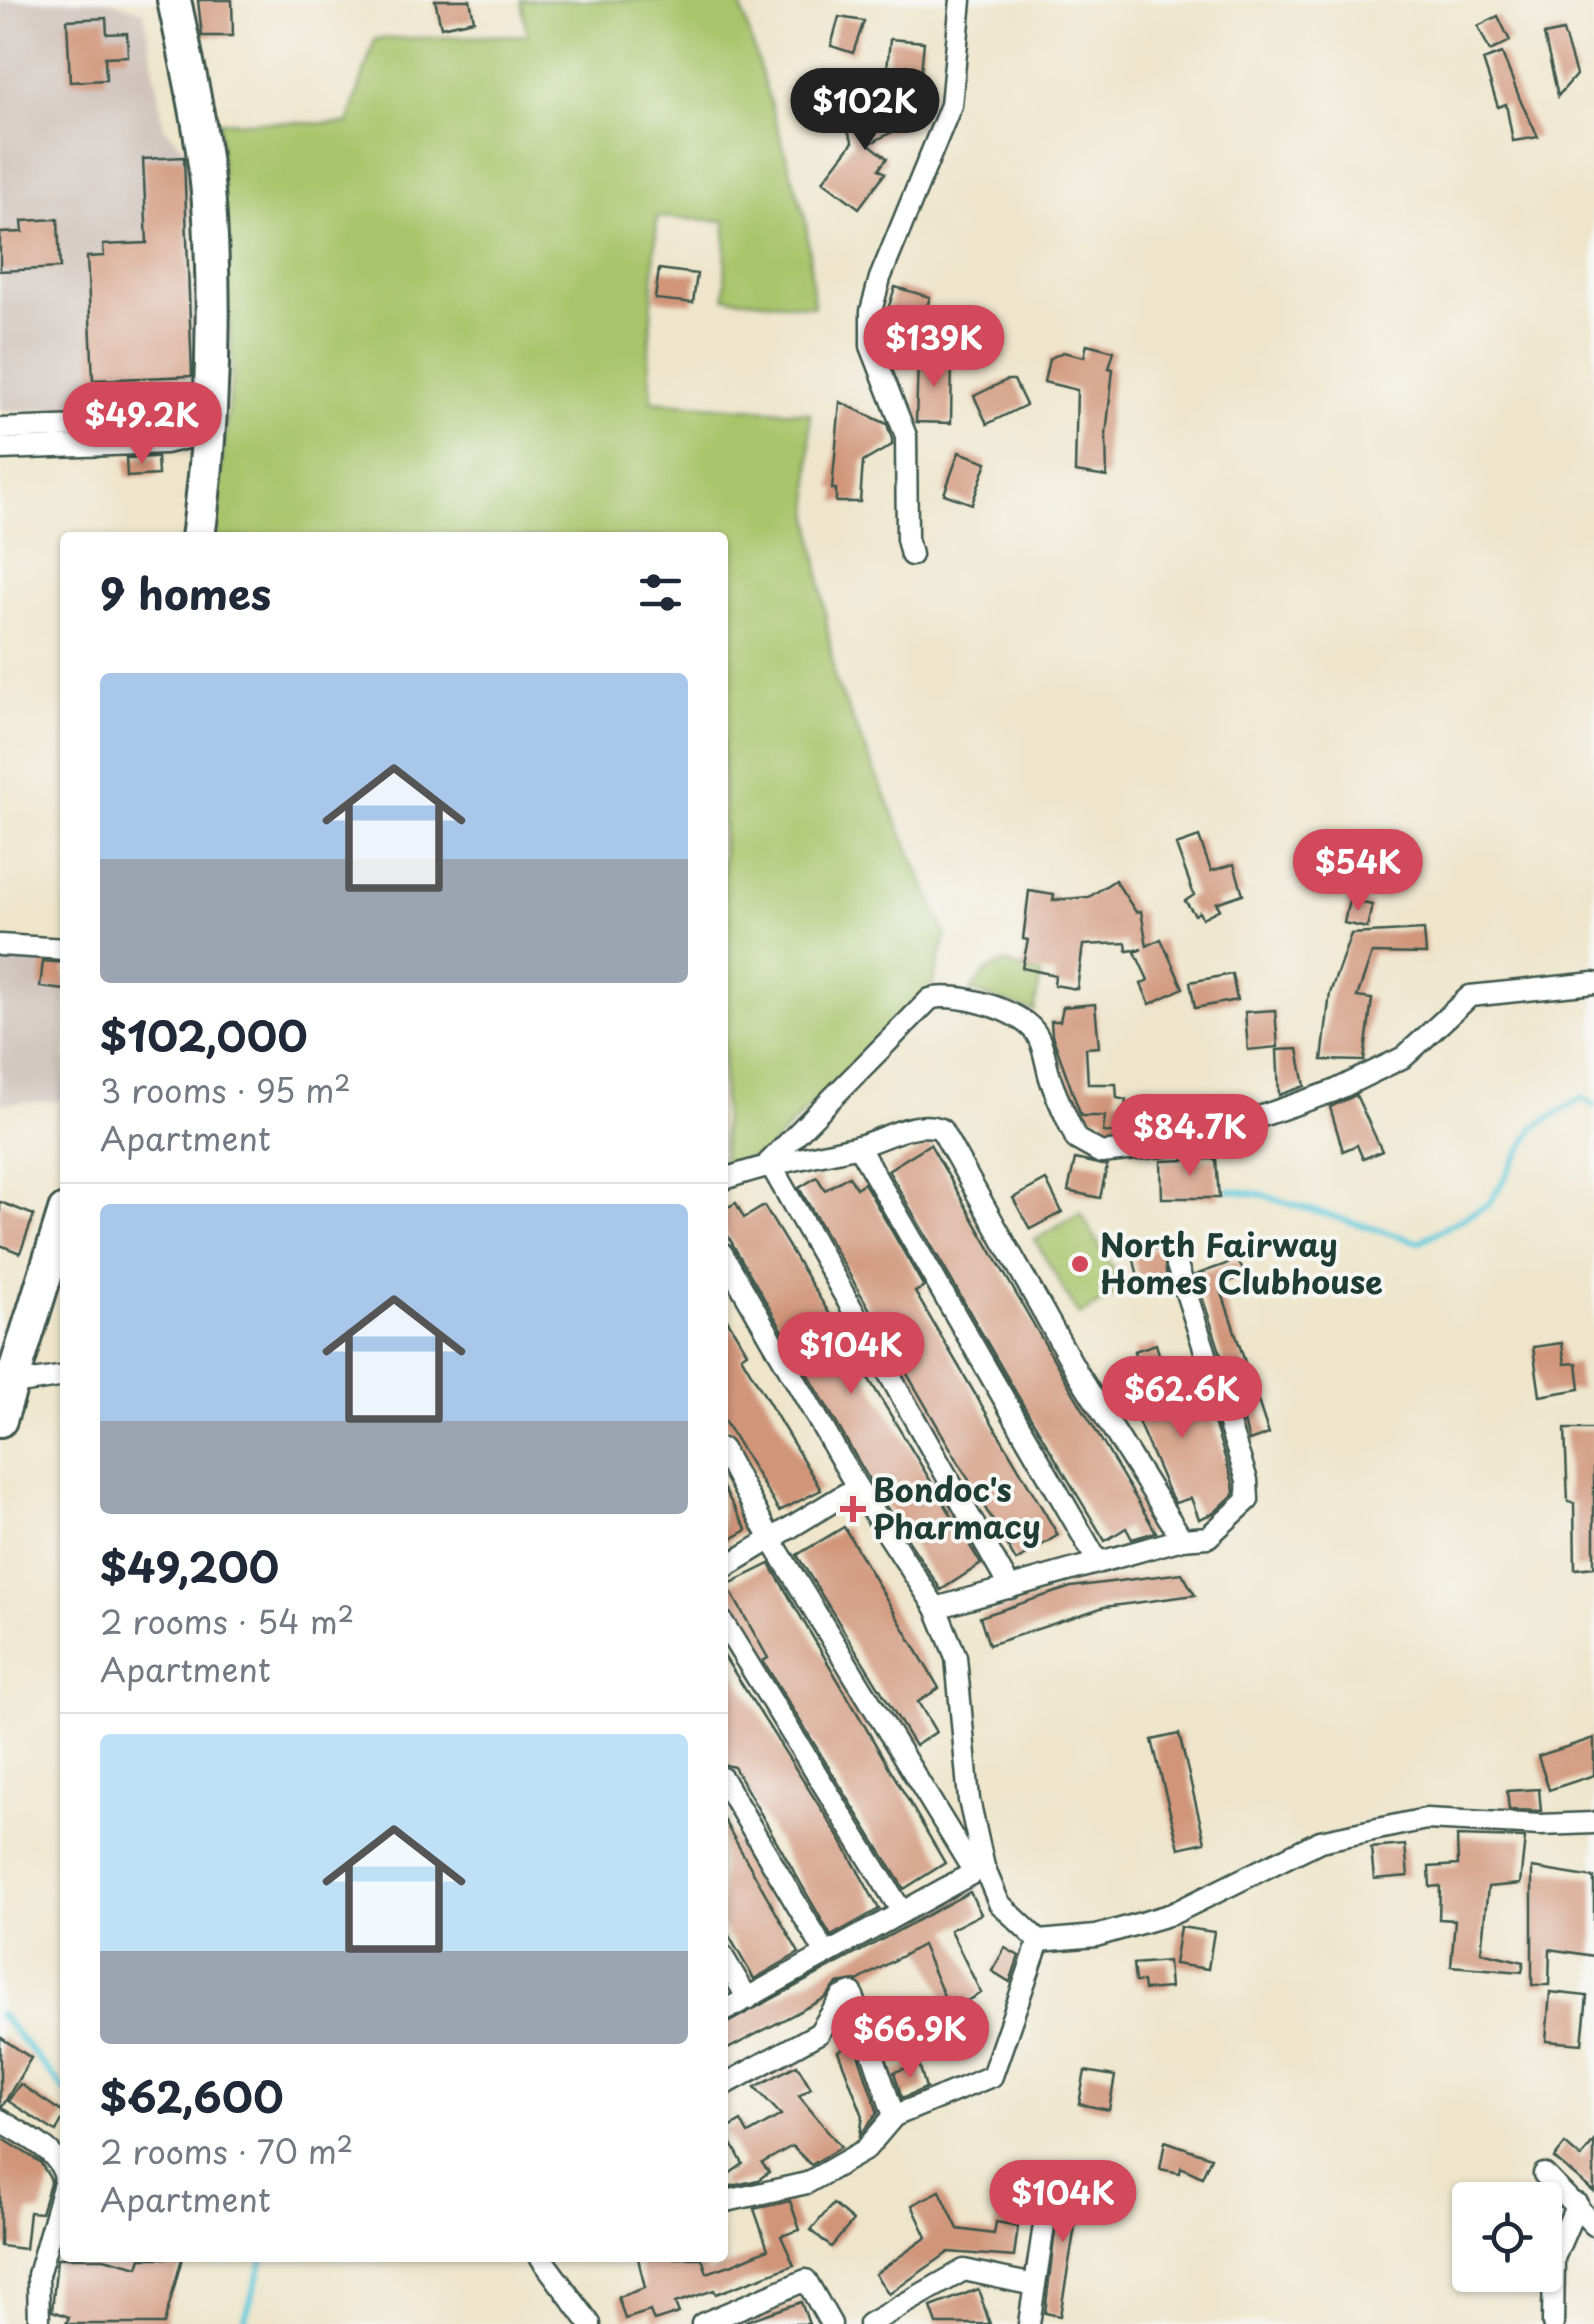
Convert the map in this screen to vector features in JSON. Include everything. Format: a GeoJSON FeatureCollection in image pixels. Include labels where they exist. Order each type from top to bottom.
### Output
{"type":"FeatureCollection","features":[{"type":"Feature","properties":{"kind":"main road"},"geometry":{"type":"LineString","coordinates":[[174,0],[199,124],[210,217],[212,432],[199,532]]}},
{"type":"Feature","properties":{"kind":"main road"},"geometry":{"type":"LineString","coordinates":[[0,1420],[60,1228]]}},
{"type":"Feature","properties":{"kind":"street"},"geometry":{"type":"LineString","coordinates":[[911,555],[906,539],[906,436],[872,346],[871,311],[950,104],[961,0]]}},
{"type":"Feature","properties":{"kind":"street"},"geometry":{"type":"LineString","coordinates":[[0,429],[165,423],[212,432]]}},
{"type":"Feature","properties":{"kind":"street"},"geometry":{"type":"LineString","coordinates":[[0,449],[165,443],[212,432]]}},
{"type":"Feature","properties":{"kind":"street"},"geometry":{"type":"LineString","coordinates":[[0,945],[60,948]]}},
{"type":"Feature","properties":{"kind":"street"},"geometry":{"type":"LineString","coordinates":[[769,1162],[930,1000],[942,996],[952,994],[990,1006],[1017,1018],[1037,1033],[1076,1140],[1101,1153],[1181,1144],[1334,1091],[1404,1057],[1470,996],[1594,983]]}},
{"type":"Feature","properties":{"kind":"street"},"geometry":{"type":"LineString","coordinates":[[728,1178],[769,1162],[858,1146],[920,1126],[941,1129],[1077,1372],[1182,1539]]}},
{"type":"Feature","properties":{"kind":"street"},"geometry":{"type":"LineString","coordinates":[[858,1146],[1098,1562]]}},
{"type":"Feature","properties":{"kind":"street"},"geometry":{"type":"LineString","coordinates":[[769,1162],[1010,1588]]}},
{"type":"Feature","properties":{"kind":"street"},"geometry":{"type":"LineString","coordinates":[[728,1263],[858,1487],[936,1608],[956,1657],[979,1870]]}},
{"type":"Feature","properties":{"kind":"street"},"geometry":{"type":"LineString","coordinates":[[936,1608],[1182,1539],[1208,1537],[1248,1500],[1247,1480],[1177,1264]]}},
{"type":"Feature","properties":{"kind":"street"},"geometry":{"type":"LineString","coordinates":[[14,1384],[60,1377]]}},
{"type":"Feature","properties":{"kind":"street"},"geometry":{"type":"LineString","coordinates":[[728,1460],[772,1541],[999,1902],[1039,1942]]}},
{"type":"Feature","properties":{"kind":"street"},"geometry":{"type":"LineString","coordinates":[[728,1566],[858,1487]]}},
{"type":"Feature","properties":{"kind":"street"},"geometry":{"type":"LineString","coordinates":[[728,1631],[902,1912]]}},
{"type":"Feature","properties":{"kind":"street"},"geometry":{"type":"LineString","coordinates":[[728,1788],[826,1954]]}},
{"type":"Feature","properties":{"kind":"street"},"geometry":{"type":"LineString","coordinates":[[1039,1942],[1096,1936],[1172,1914],[1320,1841],[1426,1819],[1540,1825],[1594,1823]]}},
{"type":"Feature","properties":{"kind":"street"},"geometry":{"type":"LineString","coordinates":[[728,2009],[979,1870]]}},
{"type":"Feature","properties":{"kind":"street"},"geometry":{"type":"LineString","coordinates":[[728,2201],[787,2190],[829,2172],[864,2150],[894,2116],[992,2076],[1039,1942]]}},
{"type":"Feature","properties":{"kind":"street"},"geometry":{"type":"LineString","coordinates":[[728,1965],[748,1999]]}},
{"type":"Feature","properties":{"kind":"street"},"geometry":{"type":"LineString","coordinates":[[728,2083],[818,2033],[842,1998],[852,1993],[894,2116]]}},
{"type":"Feature","properties":{"kind":"street"},"geometry":{"type":"LineString","coordinates":[[0,2120],[60,2162]]}},
{"type":"Feature","properties":{"kind":"street"},"geometry":{"type":"LineString","coordinates":[[1544,2174],[1594,2225]]}},
{"type":"Feature","properties":{"kind":"street"},"geometry":{"type":"LineString","coordinates":[[39,2324],[38,2276],[60,2197]]}},
{"type":"Feature","properties":{"kind":"street"},"geometry":{"type":"LineString","coordinates":[[1553,2324],[1554,2258],[1577,2204]]}},
{"type":"Feature","properties":{"kind":"street"},"geometry":{"type":"LineString","coordinates":[[1029,2324],[1046,2212]]}},
{"type":"Feature","properties":{"kind":"street"},"geometry":{"type":"LineString","coordinates":[[544,2262],[590,2324]]}},
{"type":"Feature","properties":{"kind":"street"},"geometry":{"type":"LineString","coordinates":[[869,2324],[964,2270],[1034,2284]]}},
{"type":"Feature","properties":{"kind":"street"},"geometry":{"type":"LineString","coordinates":[[702,2324],[737,2317],[806,2280],[831,2324]]}},
{"type":"Feature","properties":{"kind":"street"},"geometry":{"type":"LineString","coordinates":[[913,2302],[922,2324]]}},
{"type":"Feature","properties":{"kind":"shaded area"},"geometry":{"type":"Polygon","coordinates":[[[0,0],[106,0],[144,11],[164,127],[189,153],[197,405],[0,411],[0,0]]]}},
{"type":"Feature","properties":{"kind":"shaded area"},"geometry":{"type":"Polygon","coordinates":[[[0,953],[60,956],[60,1101],[0,1103],[0,953]]]}},
{"type":"Feature","properties":{"kind":"green space"},"geometry":{"type":"Polygon","coordinates":[[[521,0],[739,0],[806,221],[814,306],[725,297],[726,221],[657,217],[649,352],[652,401],[810,413],[811,517],[835,680],[946,934],[933,984],[764,1153],[728,1164],[728,532],[215,532],[232,372],[219,121],[348,124],[375,39],[527,35],[521,0]]]}},
{"type":"Feature","properties":{"kind":"green space"},"geometry":{"type":"Polygon","coordinates":[[[1005,963],[1041,975],[1034,1011],[970,991],[988,970],[1005,963]]]}},
{"type":"Feature","properties":{"kind":"green space","name":"North Fairway Homes Clubhouse"},"geometry":{"type":"Polygon","coordinates":[[[1081,1213],[1124,1289],[1079,1316],[1035,1240],[1081,1213]]]}},
{"type":"Feature","properties":{"kind":"building"},"geometry":{"type":"Polygon","coordinates":[[[198,0],[232,0],[233,36],[202,36],[198,0]]]}},
{"type":"Feature","properties":{"kind":"building"},"geometry":{"type":"Polygon","coordinates":[[[435,0],[470,0],[474,20],[441,27],[435,0]]]}},
{"type":"Feature","properties":{"kind":"building"},"geometry":{"type":"Polygon","coordinates":[[[1498,16],[1510,41],[1490,51],[1478,26],[1498,16]]]}},
{"type":"Feature","properties":{"kind":"building"},"geometry":{"type":"Polygon","coordinates":[[[839,17],[864,21],[853,53],[831,46],[839,17]]]}},
{"type":"Feature","properties":{"kind":"building"},"geometry":{"type":"Polygon","coordinates":[[[106,18],[107,34],[127,33],[128,56],[105,57],[106,80],[70,82],[67,20],[106,18]]]}},
{"type":"Feature","properties":{"kind":"building"},"geometry":{"type":"Polygon","coordinates":[[[1563,31],[1576,75],[1558,96],[1544,35],[1563,31]]]}},
{"type":"Feature","properties":{"kind":"building"},"geometry":{"type":"Polygon","coordinates":[[[890,39],[924,42],[921,72],[887,69],[890,39]]]}},
{"type":"Feature","properties":{"kind":"building"},"geometry":{"type":"Polygon","coordinates":[[[1502,53],[1538,137],[1513,141],[1506,104],[1498,107],[1483,60],[1502,53]]]}},
{"type":"Feature","properties":{"kind":"building"},"geometry":{"type":"Polygon","coordinates":[[[895,97],[908,124],[869,144],[887,158],[879,169],[885,173],[859,208],[823,181],[853,142],[846,127],[895,97]]]}},
{"type":"Feature","properties":{"kind":"building"},"geometry":{"type":"Polygon","coordinates":[[[184,157],[192,376],[93,380],[87,257],[104,256],[103,245],[147,243],[143,159],[184,157]]]}},
{"type":"Feature","properties":{"kind":"building"},"geometry":{"type":"Polygon","coordinates":[[[58,219],[60,268],[0,271],[0,233],[23,232],[22,221],[58,219]]]}},
{"type":"Feature","properties":{"kind":"building"},"geometry":{"type":"Polygon","coordinates":[[[659,269],[697,274],[693,303],[655,299],[659,269]]]}},
{"type":"Feature","properties":{"kind":"building"},"geometry":{"type":"Polygon","coordinates":[[[895,287],[930,297],[911,358],[891,360],[886,316],[895,287]]]}},
{"type":"Feature","properties":{"kind":"building"},"geometry":{"type":"Polygon","coordinates":[[[1087,344],[1114,351],[1109,368],[1113,369],[1106,435],[1107,477],[1075,472],[1077,390],[1044,382],[1049,359],[1063,352],[1084,357],[1087,344]]]}},
{"type":"Feature","properties":{"kind":"building"},"geometry":{"type":"Polygon","coordinates":[[[952,356],[951,423],[916,422],[918,360],[952,356]]]}},
{"type":"Feature","properties":{"kind":"building"},"geometry":{"type":"Polygon","coordinates":[[[1014,380],[1026,405],[987,424],[974,396],[1014,380]]]}},
{"type":"Feature","properties":{"kind":"building"},"geometry":{"type":"Polygon","coordinates":[[[840,402],[887,424],[892,439],[892,445],[863,462],[860,502],[836,502],[836,489],[832,489],[840,402]]]}},
{"type":"Feature","properties":{"kind":"building"},"geometry":{"type":"Polygon","coordinates":[[[959,452],[987,462],[972,504],[944,494],[959,452]]]}},
{"type":"Feature","properties":{"kind":"building"},"geometry":{"type":"Polygon","coordinates":[[[157,457],[158,475],[127,477],[126,458],[157,457]]]}},
{"type":"Feature","properties":{"kind":"building"},"geometry":{"type":"Polygon","coordinates":[[[1199,837],[1211,871],[1234,864],[1243,894],[1216,903],[1220,909],[1202,918],[1185,901],[1194,895],[1176,845],[1199,837]]]}},
{"type":"Feature","properties":{"kind":"building"},"geometry":{"type":"Polygon","coordinates":[[[1115,880],[1136,912],[1141,911],[1147,946],[1161,939],[1183,988],[1150,1004],[1141,984],[1148,980],[1135,952],[1142,949],[1127,951],[1126,943],[1083,945],[1077,989],[1054,985],[1055,975],[1022,968],[1028,940],[1023,939],[1029,891],[1054,895],[1053,900],[1089,897],[1115,880]]]}},
{"type":"Feature","properties":{"kind":"building"},"geometry":{"type":"Polygon","coordinates":[[[1349,900],[1372,905],[1367,928],[1344,923],[1349,900]]]}},
{"type":"Feature","properties":{"kind":"building"},"geometry":{"type":"Polygon","coordinates":[[[1424,930],[1426,954],[1372,953],[1357,997],[1372,999],[1364,1061],[1322,1060],[1330,993],[1351,934],[1424,930]]]}},
{"type":"Feature","properties":{"kind":"building"},"geometry":{"type":"Polygon","coordinates":[[[43,961],[60,963],[60,989],[40,987],[43,961]]]}},
{"type":"Feature","properties":{"kind":"building"},"geometry":{"type":"Polygon","coordinates":[[[1232,974],[1237,1000],[1195,1008],[1190,982],[1232,974]]]}},
{"type":"Feature","properties":{"kind":"building"},"geometry":{"type":"Polygon","coordinates":[[[1095,1004],[1099,1047],[1086,1048],[1088,1084],[1116,1084],[1117,1098],[1126,1100],[1122,1134],[1103,1132],[1105,1116],[1081,1116],[1052,1035],[1051,1021],[1060,1021],[1063,1007],[1095,1004]]]}},
{"type":"Feature","properties":{"kind":"building"},"geometry":{"type":"Polygon","coordinates":[[[1275,1010],[1278,1047],[1248,1050],[1245,1012],[1275,1010]]]}},
{"type":"Feature","properties":{"kind":"building"},"geometry":{"type":"Polygon","coordinates":[[[1298,1049],[1305,1086],[1279,1095],[1277,1050],[1298,1049]]]}},
{"type":"Feature","properties":{"kind":"building"},"geometry":{"type":"Polygon","coordinates":[[[1356,1095],[1382,1151],[1363,1159],[1357,1145],[1343,1151],[1330,1107],[1356,1095]]]}},
{"type":"Feature","properties":{"kind":"building"},"geometry":{"type":"Polygon","coordinates":[[[930,1144],[1156,1532],[1132,1539],[1126,1528],[1105,1541],[1022,1403],[888,1170],[930,1144]]]}},
{"type":"Feature","properties":{"kind":"building"},"geometry":{"type":"Polygon","coordinates":[[[1075,1159],[1107,1166],[1100,1198],[1068,1191],[1075,1159]]]}},
{"type":"Feature","properties":{"kind":"building"},"geometry":{"type":"Polygon","coordinates":[[[1216,1159],[1219,1198],[1162,1198],[1161,1161],[1216,1159]]]}},
{"type":"Feature","properties":{"kind":"building"},"geometry":{"type":"Polygon","coordinates":[[[849,1176],[856,1188],[864,1183],[924,1287],[915,1292],[1058,1535],[1016,1561],[799,1188],[817,1177],[825,1190],[849,1176]]]}},
{"type":"Feature","properties":{"kind":"building"},"geometry":{"type":"Polygon","coordinates":[[[1046,1180],[1062,1212],[1030,1229],[1013,1198],[1046,1180]]]}},
{"type":"Feature","properties":{"kind":"building"},"geometry":{"type":"Polygon","coordinates":[[[0,1202],[34,1215],[20,1253],[0,1245],[0,1202]]]}},
{"type":"Feature","properties":{"kind":"building"},"geometry":{"type":"Polygon","coordinates":[[[736,1203],[744,1218],[764,1206],[981,1564],[941,1590],[874,1488],[728,1236],[728,1207],[736,1203]]]}},
{"type":"Feature","properties":{"kind":"building"},"geometry":{"type":"Polygon","coordinates":[[[1163,1246],[1167,1280],[1141,1289],[1133,1256],[1163,1246]]]}},
{"type":"Feature","properties":{"kind":"building"},"geometry":{"type":"Polygon","coordinates":[[[1237,1260],[1245,1273],[1220,1287],[1269,1434],[1249,1441],[1230,1368],[1226,1370],[1195,1275],[1237,1260]]]}},
{"type":"Feature","properties":{"kind":"building"},"geometry":{"type":"Polygon","coordinates":[[[728,1321],[747,1352],[741,1356],[821,1490],[779,1511],[728,1427],[728,1321]]]}},
{"type":"Feature","properties":{"kind":"building"},"geometry":{"type":"Polygon","coordinates":[[[1562,1343],[1565,1364],[1577,1363],[1580,1389],[1540,1396],[1533,1347],[1562,1343]]]}},
{"type":"Feature","properties":{"kind":"building"},"geometry":{"type":"Polygon","coordinates":[[[1156,1344],[1175,1407],[1199,1400],[1203,1415],[1211,1413],[1233,1483],[1234,1494],[1214,1513],[1199,1519],[1191,1498],[1175,1503],[1136,1417],[1139,1416],[1134,1400],[1147,1396],[1134,1351],[1156,1344]]]}},
{"type":"Feature","properties":{"kind":"building"},"geometry":{"type":"Polygon","coordinates":[[[1565,1429],[1594,1429],[1594,1567],[1575,1569],[1574,1503],[1568,1502],[1565,1429]]]}},
{"type":"Feature","properties":{"kind":"building"},"geometry":{"type":"Polygon","coordinates":[[[728,1497],[747,1530],[728,1541],[728,1497]]]}},
{"type":"Feature","properties":{"kind":"building"},"geometry":{"type":"Polygon","coordinates":[[[844,1527],[939,1688],[918,1702],[936,1732],[915,1746],[797,1555],[844,1527]]]}},
{"type":"Feature","properties":{"kind":"building"},"geometry":{"type":"Polygon","coordinates":[[[770,1564],[945,1863],[904,1889],[763,1661],[768,1658],[728,1585],[770,1564]]]}},
{"type":"Feature","properties":{"kind":"building"},"geometry":{"type":"Polygon","coordinates":[[[1182,1573],[1195,1595],[1104,1607],[989,1645],[980,1617],[1071,1587],[1182,1573]]]}},
{"type":"Feature","properties":{"kind":"building"},"geometry":{"type":"Polygon","coordinates":[[[728,1662],[841,1840],[879,1909],[831,1936],[734,1767],[728,1766],[728,1662]]]}},
{"type":"Feature","properties":{"kind":"building"},"geometry":{"type":"Polygon","coordinates":[[[1179,1734],[1205,1842],[1179,1848],[1152,1740],[1179,1734]]]}},
{"type":"Feature","properties":{"kind":"building"},"geometry":{"type":"Polygon","coordinates":[[[1594,1738],[1594,1775],[1549,1790],[1538,1756],[1594,1738]]]}},
{"type":"Feature","properties":{"kind":"building"},"geometry":{"type":"Polygon","coordinates":[[[1539,1789],[1541,1811],[1509,1810],[1507,1791],[1539,1789]]]}},
{"type":"Feature","properties":{"kind":"building"},"geometry":{"type":"Polygon","coordinates":[[[728,1828],[799,1953],[754,1979],[728,1934],[728,1828]]]}},
{"type":"Feature","properties":{"kind":"building"},"geometry":{"type":"Polygon","coordinates":[[[1457,1836],[1525,1838],[1520,1884],[1488,1887],[1481,1952],[1524,1962],[1522,1972],[1451,1966],[1455,1920],[1439,1919],[1440,1886],[1430,1887],[1429,1867],[1458,1865],[1457,1836]]]}},
{"type":"Feature","properties":{"kind":"building"},"geometry":{"type":"Polygon","coordinates":[[[1405,1845],[1408,1876],[1374,1879],[1371,1848],[1405,1845]]]}},
{"type":"Feature","properties":{"kind":"building"},"geometry":{"type":"Polygon","coordinates":[[[1532,1868],[1594,1878],[1594,1956],[1550,1949],[1549,1985],[1532,1985],[1532,1868]]]}},
{"type":"Feature","properties":{"kind":"building"},"geometry":{"type":"Polygon","coordinates":[[[970,1892],[981,1914],[950,1930],[981,1993],[950,2010],[922,1945],[857,1981],[837,1984],[825,1998],[728,2049],[728,2023],[970,1892]]]}},
{"type":"Feature","properties":{"kind":"building"},"geometry":{"type":"Polygon","coordinates":[[[1180,1927],[1214,1932],[1208,1969],[1174,1964],[1180,1927]]]}},
{"type":"Feature","properties":{"kind":"building"},"geometry":{"type":"Polygon","coordinates":[[[1005,1948],[1019,1956],[1010,1982],[992,1971],[1005,1948]]]}},
{"type":"Feature","properties":{"kind":"building"},"geometry":{"type":"Polygon","coordinates":[[[1168,1961],[1170,1988],[1144,1990],[1143,1982],[1135,1982],[1133,1964],[1168,1961]]]}},
{"type":"Feature","properties":{"kind":"building"},"geometry":{"type":"Polygon","coordinates":[[[1550,1992],[1587,1996],[1582,2044],[1546,2041],[1550,1992]]]}},
{"type":"Feature","properties":{"kind":"building"},"geometry":{"type":"Polygon","coordinates":[[[941,2020],[952,2049],[924,2060],[912,2032],[941,2020]]]}},
{"type":"Feature","properties":{"kind":"building"},"geometry":{"type":"Polygon","coordinates":[[[0,2037],[31,2058],[2,2107],[0,2106],[0,2037]]]}},
{"type":"Feature","properties":{"kind":"building"},"geometry":{"type":"Polygon","coordinates":[[[854,2042],[878,2113],[860,2135],[863,2116],[838,2051],[854,2042]]]}},
{"type":"Feature","properties":{"kind":"building"},"geometry":{"type":"Polygon","coordinates":[[[919,2064],[926,2088],[902,2098],[894,2072],[919,2064]]]}},
{"type":"Feature","properties":{"kind":"building"},"geometry":{"type":"Polygon","coordinates":[[[797,2065],[811,2088],[799,2096],[841,2147],[811,2165],[792,2146],[762,2163],[769,2172],[758,2180],[728,2187],[728,2175],[743,2164],[728,2129],[741,2121],[748,2134],[781,2115],[755,2087],[797,2065]]]}},
{"type":"Feature","properties":{"kind":"building"},"geometry":{"type":"Polygon","coordinates":[[[1085,2071],[1115,2076],[1109,2110],[1079,2104],[1085,2071]]]}},
{"type":"Feature","properties":{"kind":"building"},"geometry":{"type":"Polygon","coordinates":[[[20,2084],[60,2111],[56,2132],[8,2101],[20,2084]]]}},
{"type":"Feature","properties":{"kind":"building"},"geometry":{"type":"Polygon","coordinates":[[[0,2137],[40,2162],[51,2180],[41,2213],[29,2212],[25,2249],[0,2246],[0,2137]]]}},
{"type":"Feature","properties":{"kind":"building"},"geometry":{"type":"Polygon","coordinates":[[[1165,2141],[1211,2157],[1202,2177],[1181,2167],[1180,2173],[1160,2169],[1165,2141]]]}},
{"type":"Feature","properties":{"kind":"building"},"geometry":{"type":"Polygon","coordinates":[[[1594,2141],[1594,2192],[1554,2158],[1565,2144],[1581,2158],[1594,2141]]]}},
{"type":"Feature","properties":{"kind":"building"},"geometry":{"type":"Polygon","coordinates":[[[1061,2182],[1082,2185],[1060,2316],[1045,2313],[1061,2182]]]}},
{"type":"Feature","properties":{"kind":"building"},"geometry":{"type":"Polygon","coordinates":[[[940,2191],[958,2229],[994,2234],[996,2222],[1018,2226],[1014,2257],[949,2252],[889,2294],[875,2274],[927,2237],[912,2205],[940,2191]]]}},
{"type":"Feature","properties":{"kind":"building"},"geometry":{"type":"Polygon","coordinates":[[[790,2201],[800,2230],[781,2236],[794,2265],[716,2294],[714,2290],[675,2303],[679,2313],[654,2321],[650,2311],[625,2319],[618,2297],[645,2288],[639,2262],[703,2262],[707,2273],[768,2249],[754,2209],[790,2201]]]}},
{"type":"Feature","properties":{"kind":"building"},"geometry":{"type":"Polygon","coordinates":[[[833,2204],[853,2221],[831,2247],[811,2230],[833,2204]]]}},
{"type":"Feature","properties":{"kind":"building"},"geometry":{"type":"Polygon","coordinates":[[[57,2258],[60,2262],[119,2262],[138,2267],[140,2262],[181,2262],[164,2324],[66,2324],[69,2317],[52,2311],[57,2258]]]}},
{"type":"Feature","properties":{"kind":"building"},"geometry":{"type":"Polygon","coordinates":[[[978,2289],[990,2324],[937,2324],[931,2307],[978,2289]]]}},
{"type":"Feature","properties":{"kind":"building"},"geometry":{"type":"Polygon","coordinates":[[[801,2302],[809,2324],[747,2324],[746,2321],[801,2302]]]}},
{"type":"Feature","properties":{"kind":"waterway"},"geometry":{"type":"LineString","coordinates":[[1228,1190],[1258,1194],[1419,1242],[1489,1204],[1535,1127],[1582,1098],[1594,1105]]}},
{"type":"Feature","properties":{"kind":"waterway"},"geometry":{"type":"LineString","coordinates":[[0,2014],[60,2085]]}},
{"type":"Feature","properties":{"kind":"waterway"},"geometry":{"type":"LineString","coordinates":[[243,2324],[263,2262]]}},
{"type":"Feature","properties":{"kind":"place","name":"North Fairway Homes Clubhouse"},"geometry":{"type":"Point","coordinates":[1080,1264]}},
{"type":"Feature","properties":{"kind":"place","name":"Bondoc's Pharmacy"},"geometry":{"type":"Point","coordinates":[853,1509]}}]}
